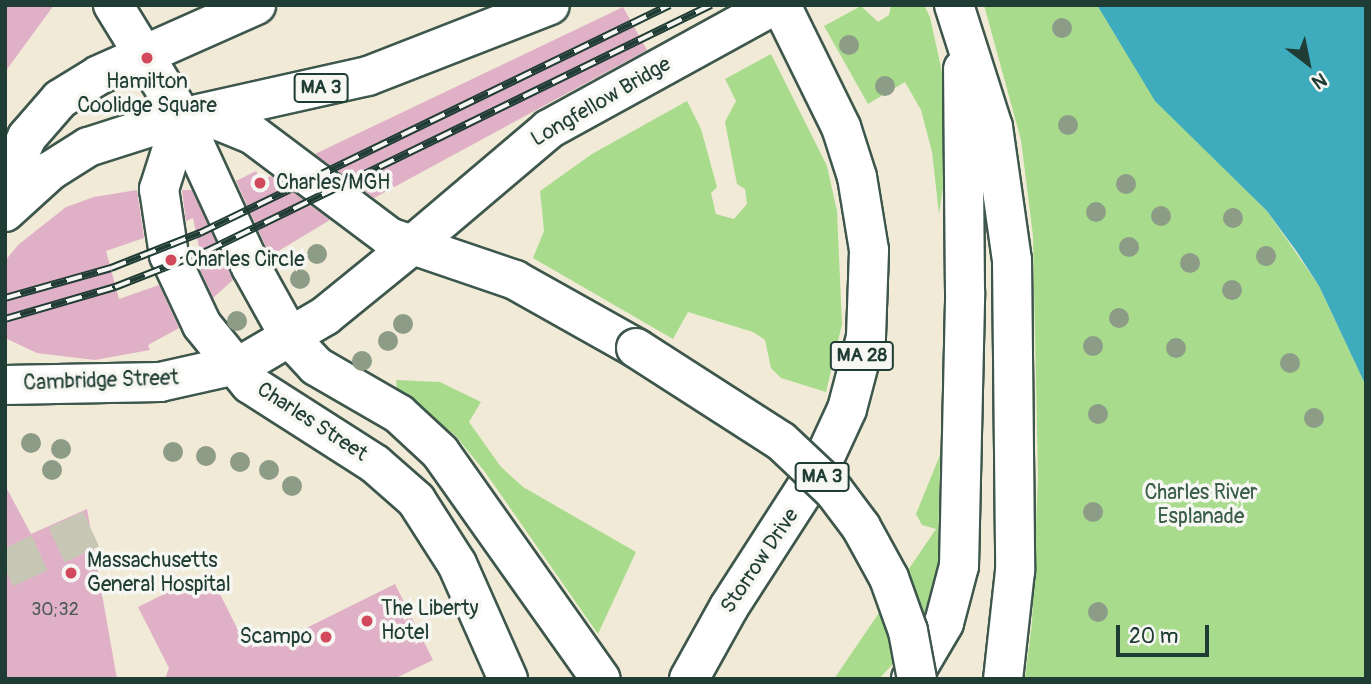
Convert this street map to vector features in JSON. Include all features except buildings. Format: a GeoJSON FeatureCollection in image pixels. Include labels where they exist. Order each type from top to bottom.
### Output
{"type":"FeatureCollection","features":[{"type":"Feature","properties":{"kind":"main road"},"geometry":{"type":"LineString","coordinates":[[113,5],[148,55],[182,117],[251,267],[291,339],[316,366],[399,414],[440,452],[601,679]]}},
{"type":"Feature","properties":{"kind":"main road"},"geometry":{"type":"LineString","coordinates":[[5,185],[27,137],[52,107],[99,75],[256,5]]}},
{"type":"Feature","properties":{"kind":"main road","name":"MA 3"},"geometry":{"type":"LineString","coordinates":[[182,117],[368,76],[550,5]]}},
{"type":"Feature","properties":{"kind":"main road","name":"Longfellow Bridge"},"geometry":{"type":"LineString","coordinates":[[410,247],[517,152],[577,112],[775,5]]}},
{"type":"Feature","properties":{"kind":"main road","name":"Storrow Drive"},"geometry":{"type":"LineString","coordinates":[[689,679],[729,607],[823,461],[850,400],[866,337],[870,259],[857,177],[841,127],[781,5]]}},
{"type":"Feature","properties":{"kind":"main road"},"geometry":{"type":"LineString","coordinates":[[911,679],[948,612],[960,554],[965,292],[958,17]]}},
{"type":"Feature","properties":{"kind":"main road"},"geometry":{"type":"LineString","coordinates":[[958,17],[997,147],[1012,260],[1015,571],[1003,679]]}},
{"type":"Feature","properties":{"kind":"main road"},"geometry":{"type":"LineString","coordinates":[[5,212],[50,171],[88,147],[182,117],[219,121],[252,134],[283,153],[361,219],[410,247]]}},
{"type":"Feature","properties":{"kind":"main road","name":"Charles Street"},"geometry":{"type":"LineString","coordinates":[[182,117],[161,177],[165,239],[187,300],[233,366],[261,392],[376,464],[416,500],[457,565],[508,679]]}},
{"type":"Feature","properties":{"kind":"main road","name":"MA 3"},"geometry":{"type":"LineString","coordinates":[[410,247],[515,280],[636,348],[781,441],[834,491],[861,527],[889,578],[908,631],[917,679]]}},
{"type":"Feature","properties":{"kind":"main road","name":"Cambridge Street"},"geometry":{"type":"LineString","coordinates":[[6,385],[160,382],[233,366],[291,339],[410,247]]}},
{"type":"Feature","properties":{"kind":"green space"},"geometry":{"type":"Polygon","coordinates":[[[891,5],[924,5],[930,17],[945,86],[947,161],[939,214],[932,152],[921,110],[905,82],[868,104],[824,26],[861,6],[878,22],[889,15],[891,5]]]}},
{"type":"Feature","properties":{"kind":"green space","name":"Charles River Esplanade"},"geometry":{"type":"Polygon","coordinates":[[[984,5],[1097,5],[1155,100],[1267,211],[1319,286],[1366,386],[1366,679],[1025,679],[1032,623],[1038,477],[1033,236],[1021,140],[984,5]]]}},
{"type":"Feature","properties":{"kind":"green space"},"geometry":{"type":"Polygon","coordinates":[[[771,54],[827,166],[837,211],[842,324],[826,392],[781,378],[771,368],[765,340],[753,332],[688,312],[673,339],[533,258],[544,231],[540,191],[592,154],[687,101],[701,129],[717,187],[711,193],[716,214],[734,219],[747,204],[745,189],[737,184],[725,122],[736,101],[725,79],[771,54]]]}},
{"type":"Feature","properties":{"kind":"green space"},"geometry":{"type":"Polygon","coordinates":[[[396,380],[440,382],[481,402],[469,422],[501,467],[523,487],[636,552],[598,634],[485,472],[455,435],[397,390],[396,380]]]}},
{"type":"Feature","properties":{"kind":"green space"},"geometry":{"type":"Polygon","coordinates":[[[940,455],[938,565],[922,622],[901,655],[879,679],[834,679],[936,529],[922,525],[916,514],[940,455]]]}},
{"type":"Feature","properties":{"kind":"water"},"geometry":{"type":"Polygon","coordinates":[[[1097,5],[1366,5],[1366,386],[1319,286],[1297,252],[1267,211],[1155,101],[1097,5]]]}},
{"type":"Feature","properties":{"kind":"tunnel"},"geometry":{"type":"LineString","coordinates":[[5,569],[91,529]]}},
{"type":"Feature","properties":{"kind":"railway"},"geometry":{"type":"LineString","coordinates":[[5,298],[111,268],[200,233],[670,5]]}},
{"type":"Feature","properties":{"kind":"railway"},"geometry":{"type":"LineString","coordinates":[[5,319],[115,287],[207,251],[711,5]]}},
{"type":"Feature","properties":{"kind":"place","name":"Hamilton Coolidge Square"},"geometry":{"type":"Point","coordinates":[147,58]}},
{"type":"Feature","properties":{"kind":"place","name":"Charles/MGH"},"geometry":{"type":"Point","coordinates":[260,183]}},
{"type":"Feature","properties":{"kind":"place","name":"Charles Circle"},"geometry":{"type":"Point","coordinates":[171,260]}},
{"type":"Feature","properties":{"kind":"place","name":"Massachusetts General Hospital"},"geometry":{"type":"Point","coordinates":[71,573]}},
{"type":"Feature","properties":{"kind":"place","name":"The Liberty Hotel"},"geometry":{"type":"Point","coordinates":[367,621]}},
{"type":"Feature","properties":{"kind":"place","name":"Scampo"},"geometry":{"type":"Point","coordinates":[326,637]}}]}
